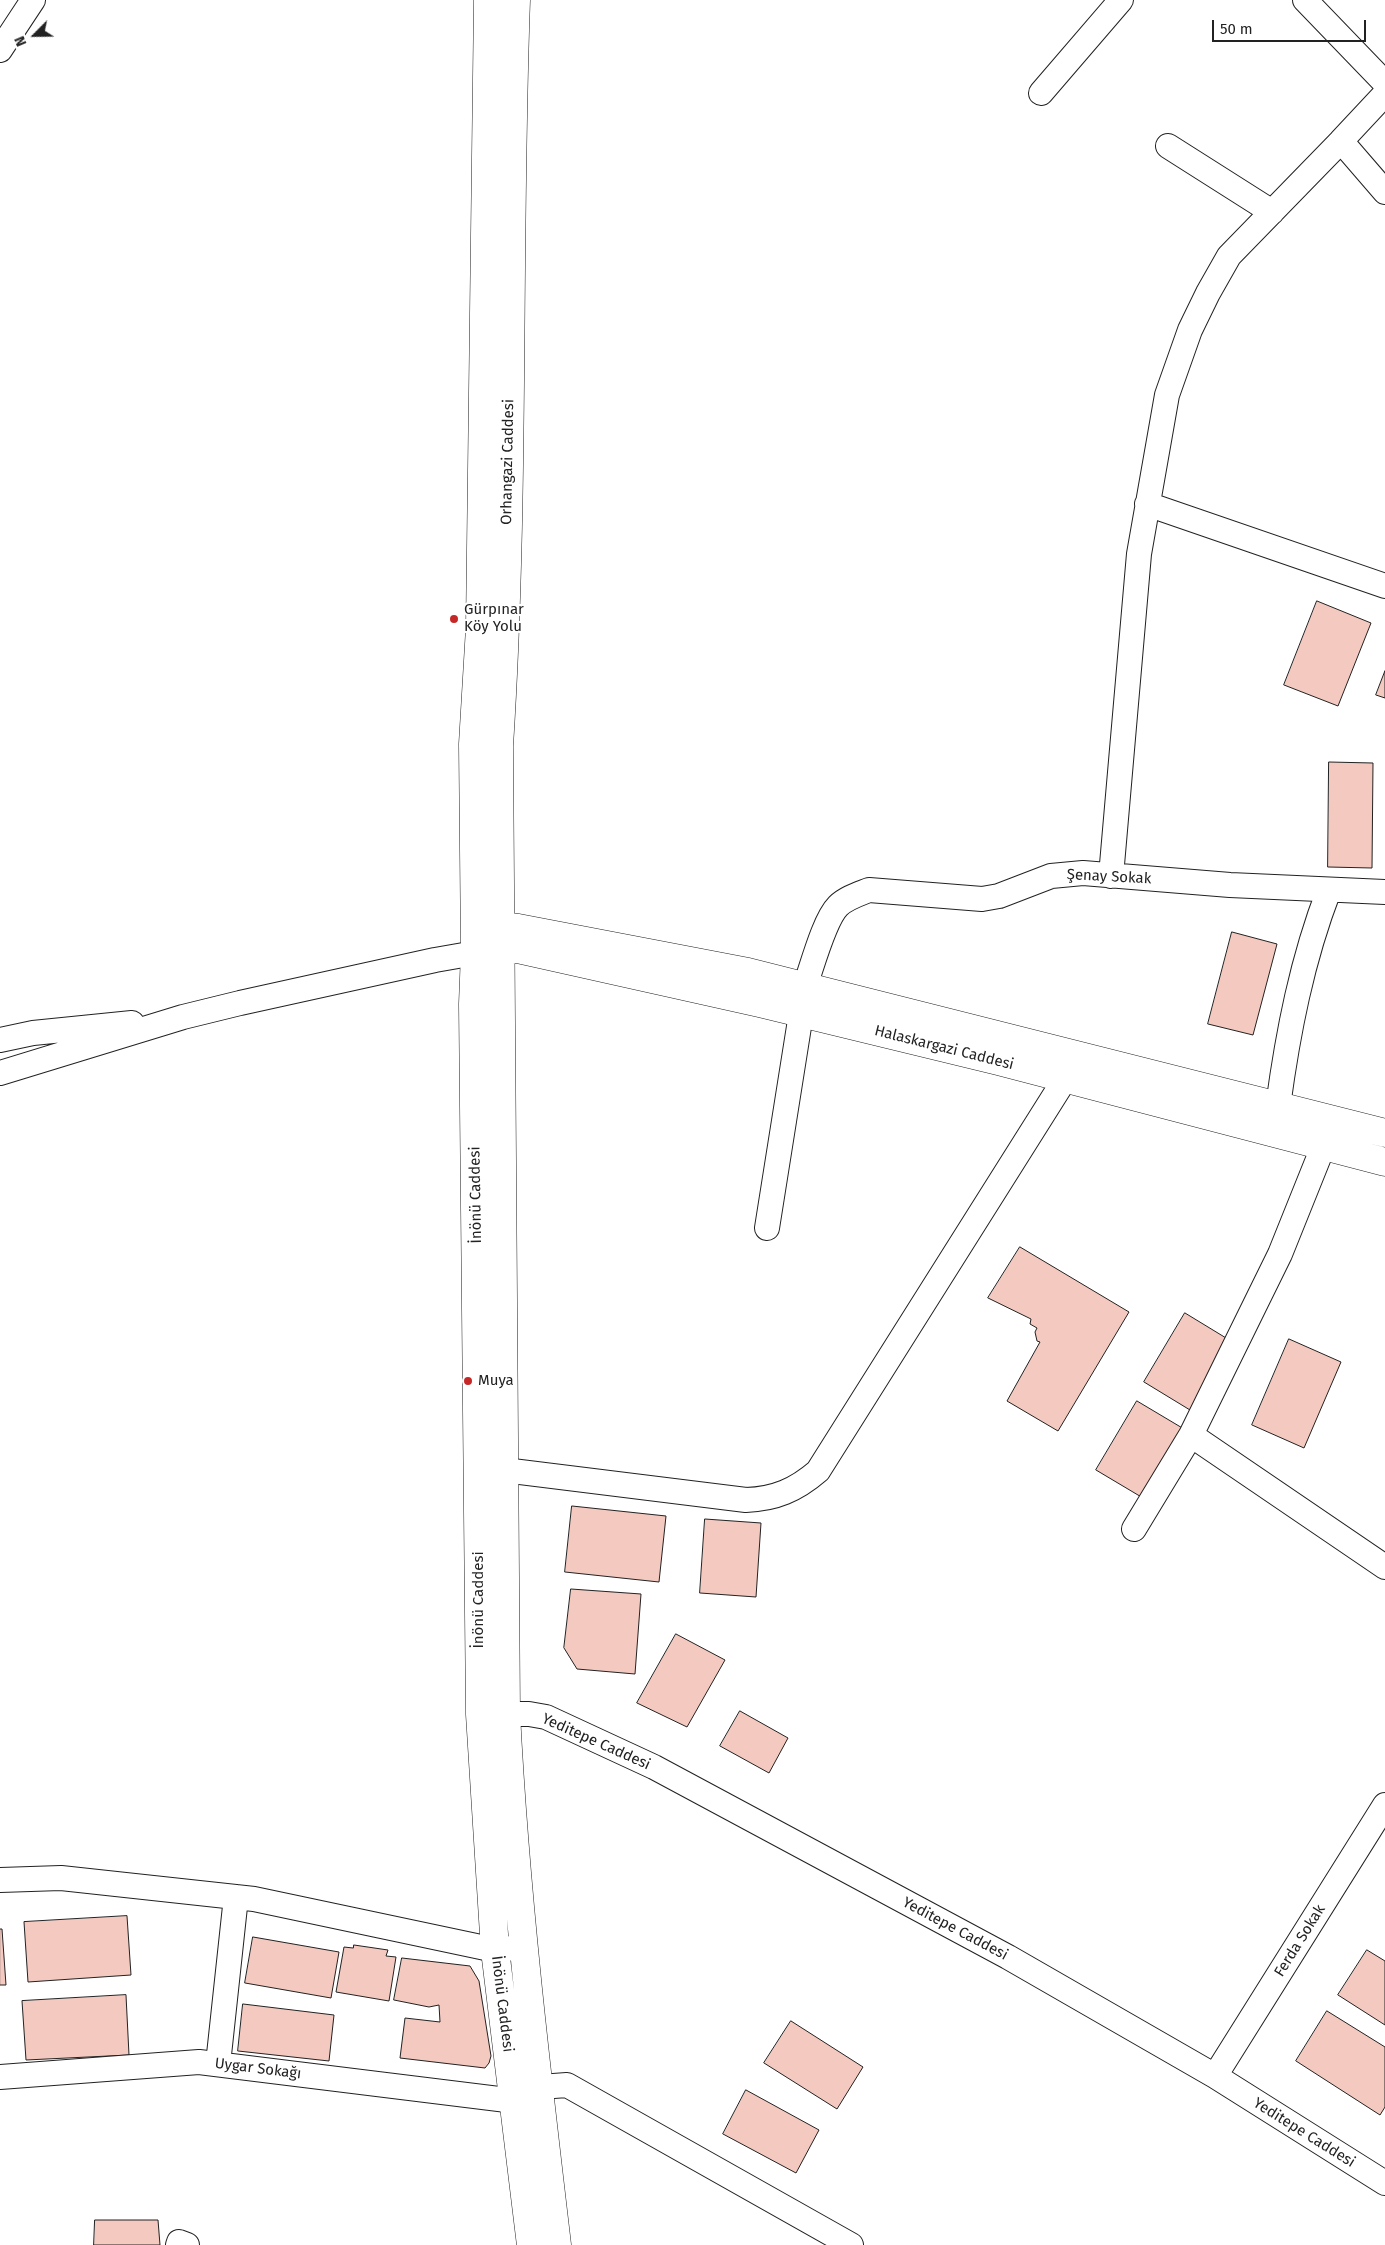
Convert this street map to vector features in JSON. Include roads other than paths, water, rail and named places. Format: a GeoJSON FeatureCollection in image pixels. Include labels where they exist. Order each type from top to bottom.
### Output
{"type":"FeatureCollection","features":[{"type":"Feature","properties":{"kind":"main road","name":"Orhangazi Caddesi"},"geometry":{"type":"LineString","coordinates":[[487,938],[486,745],[480,628],[508,440],[499,131],[488,0]]}},
{"type":"Feature","properties":{"kind":"main road","name":"Orhangazi Caddesi"},"geometry":{"type":"LineString","coordinates":[[486,745],[506,634],[482,434],[499,131],[516,0]]}},
{"type":"Feature","properties":{"kind":"main road"},"geometry":{"type":"LineString","coordinates":[[482,434],[508,440]]}},
{"type":"Feature","properties":{"kind":"main road"},"geometry":{"type":"LineString","coordinates":[[480,628],[506,634]]}},
{"type":"Feature","properties":{"kind":"main road"},"geometry":{"type":"LineString","coordinates":[[557,2245],[540,2087],[522,1947],[498,1804],[506,1714],[506,1600],[491,1468],[504,1278],[487,938],[748,972],[1385,1133]]}},
{"type":"Feature","properties":{"kind":"main road","name":"Halaskargazi Caddesi"},"geometry":{"type":"LineString","coordinates":[[487,938],[518,949],[801,1014],[1065,1079],[1385,1162]]}},
{"type":"Feature","properties":{"kind":"main road","name":"İnönü Caddesi"},"geometry":{"type":"LineString","coordinates":[[487,938],[473,1004],[477,1279],[491,1468],[478,1598],[480,1714],[498,1804],[495,1950],[515,2101],[531,2245]]}},
{"type":"Feature","properties":{"kind":"main road"},"geometry":{"type":"LineString","coordinates":[[801,1014],[805,986]]}},
{"type":"Feature","properties":{"kind":"main road"},"geometry":{"type":"LineString","coordinates":[[1065,1079],[1080,1055]]}},
{"type":"Feature","properties":{"kind":"main road"},"geometry":{"type":"LineString","coordinates":[[477,1279],[504,1278]]}},
{"type":"Feature","properties":{"kind":"main road"},"geometry":{"type":"LineString","coordinates":[[478,1598],[506,1600]]}},
{"type":"Feature","properties":{"kind":"street"},"geometry":{"type":"LineString","coordinates":[[0,50],[33,0]]}},
{"type":"Feature","properties":{"kind":"street"},"geometry":{"type":"LineString","coordinates":[[1041,93],[1121,0]]}},
{"type":"Feature","properties":{"kind":"street"},"geometry":{"type":"LineString","coordinates":[[1305,0],[1385,83]]}},
{"type":"Feature","properties":{"kind":"street"},"geometry":{"type":"LineString","coordinates":[[1111,876],[1138,554],[1167,395],[1190,330],[1229,256],[1341,142],[1385,94]]}},
{"type":"Feature","properties":{"kind":"street"},"geometry":{"type":"LineString","coordinates":[[1341,142],[1385,192]]}},
{"type":"Feature","properties":{"kind":"street"},"geometry":{"type":"LineString","coordinates":[[1168,146],[1272,212]]}},
{"type":"Feature","properties":{"kind":"street"},"geometry":{"type":"LineString","coordinates":[[1147,504],[1385,586]]}},
{"type":"Feature","properties":{"kind":"street","name":"Şenay Sokak"},"geometry":{"type":"LineString","coordinates":[[805,986],[828,923],[838,906],[856,895],[870,890],[982,899],[999,896],[1051,876],[1083,873],[1230,886],[1385,892]]}},
{"type":"Feature","properties":{"kind":"street"},"geometry":{"type":"LineString","coordinates":[[1278,1106],[1288,1032],[1313,932],[1328,890]]}},
{"type":"Feature","properties":{"kind":"street"},"geometry":{"type":"LineString","coordinates":[[0,1073],[183,1017],[269,996],[435,960],[487,938]]}},
{"type":"Feature","properties":{"kind":"street"},"geometry":{"type":"LineString","coordinates":[[768,1228],[801,1014]]}},
{"type":"Feature","properties":{"kind":"street"},"geometry":{"type":"LineString","coordinates":[[0,1040],[34,1033],[183,1017]]}},
{"type":"Feature","properties":{"kind":"street"},"geometry":{"type":"LineString","coordinates":[[491,1468],[746,1500],[776,1496],[791,1491],[805,1482],[818,1470],[1065,1079]]}},
{"type":"Feature","properties":{"kind":"street"},"geometry":{"type":"LineString","coordinates":[[1134,1529],[1191,1435],[1280,1254],[1323,1147],[1330,1120]]}},
{"type":"Feature","properties":{"kind":"street"},"geometry":{"type":"LineString","coordinates":[[1191,1435],[1385,1567]]}},
{"type":"Feature","properties":{"kind":"street","name":"Yeditepe Caddesi"},"geometry":{"type":"LineString","coordinates":[[506,1714],[529,1714],[546,1717],[654,1767],[1008,1957],[1215,2076],[1385,2183]]}},
{"type":"Feature","properties":{"kind":"street","name":"Ferda Sokak"},"geometry":{"type":"LineString","coordinates":[[1215,2076],[1385,1805]]}},
{"type":"Feature","properties":{"kind":"street"},"geometry":{"type":"LineString","coordinates":[[0,1880],[61,1878],[254,1899],[495,1950],[522,1947]]}},
{"type":"Feature","properties":{"kind":"street"},"geometry":{"type":"LineString","coordinates":[[218,2064],[236,1897]]}},
{"type":"Feature","properties":{"kind":"street","name":"Uygar Sokağı"},"geometry":{"type":"LineString","coordinates":[[0,2077],[198,2062],[515,2101]]}},
{"type":"Feature","properties":{"kind":"street"},"geometry":{"type":"LineString","coordinates":[[540,2087],[567,2085],[851,2245]]}},
{"type":"Feature","properties":{"kind":"place","name":"Gürpınar Köy Yolu"},"geometry":{"type":"Point","coordinates":[454,619]}},
{"type":"Feature","properties":{"kind":"place","name":"Muya"},"geometry":{"type":"Point","coordinates":[468,1381]}}]}
